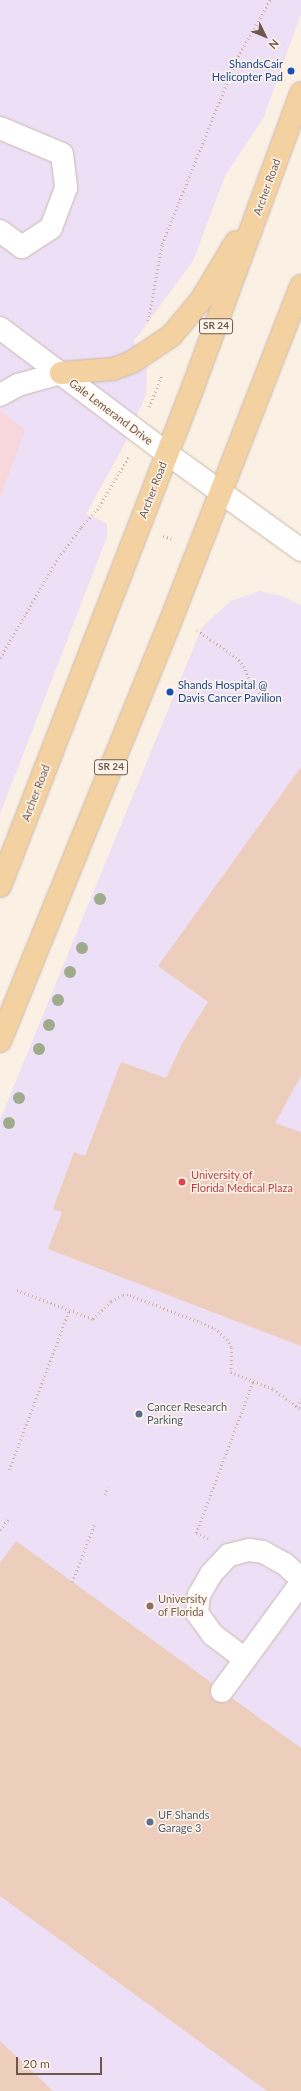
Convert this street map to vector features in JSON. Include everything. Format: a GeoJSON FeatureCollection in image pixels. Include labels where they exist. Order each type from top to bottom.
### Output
{"type":"FeatureCollection","features":[{"type":"Feature","properties":{"kind":"main road","name":"Archer Road"},"geometry":{"type":"LineString","coordinates":[[0,886],[168,454],[264,197],[301,93]]}},
{"type":"Feature","properties":{"kind":"main road"},"geometry":{"type":"LineString","coordinates":[[61,373],[113,368],[132,362],[171,336],[202,299],[264,197]]}},
{"type":"Feature","properties":{"kind":"main road","name":"SR 24"},"geometry":{"type":"LineString","coordinates":[[0,1041],[222,493],[301,286]]}},
{"type":"Feature","properties":{"kind":"street"},"geometry":{"type":"LineString","coordinates":[[0,128],[62,154],[66,188],[51,228],[22,247],[0,231]]}},
{"type":"Feature","properties":{"kind":"street","name":"Gale Lemerand Drive"},"geometry":{"type":"LineString","coordinates":[[0,328],[168,454],[301,550]]}},
{"type":"Feature","properties":{"kind":"street"},"geometry":{"type":"LineString","coordinates":[[0,395],[18,385],[61,373]]}},
{"type":"Feature","properties":{"kind":"street"},"geometry":{"type":"LineString","coordinates":[[245,1659],[213,1635],[197,1612],[199,1595],[211,1574],[229,1555],[249,1550],[263,1552],[285,1564],[301,1579]]}},
{"type":"Feature","properties":{"kind":"street"},"geometry":{"type":"LineString","coordinates":[[222,1691],[301,1583]]}},
{"type":"Feature","properties":{"kind":"path"},"geometry":{"type":"LineString","coordinates":[[148,329],[148,310],[162,244],[236,60],[270,0]]}},
{"type":"Feature","properties":{"kind":"path"},"geometry":{"type":"LineString","coordinates":[[153,399],[161,378],[158,373]]}},
{"type":"Feature","properties":{"kind":"path"},"geometry":{"type":"LineString","coordinates":[[0,658],[56,561],[81,527],[97,510],[130,455]]}},
{"type":"Feature","properties":{"kind":"path"},"geometry":{"type":"LineString","coordinates":[[160,534],[172,539]]}},
{"type":"Feature","properties":{"kind":"path"},"geometry":{"type":"LineString","coordinates":[[197,630],[244,666],[251,683],[263,696]]}},
{"type":"Feature","properties":{"kind":"path"},"geometry":{"type":"LineString","coordinates":[[17,1290],[93,1319],[104,1305],[117,1297],[130,1296],[215,1328],[226,1339],[232,1348],[231,1372],[273,1389],[301,1409]]}},
{"type":"Feature","properties":{"kind":"path"},"geometry":{"type":"LineString","coordinates":[[9,1470],[69,1310]]}},
{"type":"Feature","properties":{"kind":"path"},"geometry":{"type":"LineString","coordinates":[[214,1540],[196,1533],[253,1381]]}},
{"type":"Feature","properties":{"kind":"path"},"geometry":{"type":"LineString","coordinates":[[296,1406],[301,1400]]}},
{"type":"Feature","properties":{"kind":"path"},"geometry":{"type":"LineString","coordinates":[[105,1495],[108,1487]]}},
{"type":"Feature","properties":{"kind":"path"},"geometry":{"type":"LineString","coordinates":[[0,1530],[10,1518]]}},
{"type":"Feature","properties":{"kind":"path"},"geometry":{"type":"LineString","coordinates":[[72,1582],[95,1523]]}},
{"type":"Feature","properties":{"kind":"shaded area"},"geometry":{"type":"Polygon","coordinates":[[[0,0],[301,0],[301,14],[263,119],[225,176],[193,261],[134,341],[135,350],[147,369],[146,395],[123,447],[86,514],[107,523],[107,537],[0,814],[0,0]]]}},
{"type":"Feature","properties":{"kind":"shaded area"},"geometry":{"type":"Polygon","coordinates":[[[0,410],[25,430],[0,498],[0,410]]]}},
{"type":"Feature","properties":{"kind":"shaded area","name":"University of Florida"},"geometry":{"type":"Polygon","coordinates":[[[260,591],[282,596],[301,605],[301,2091],[0,2091],[0,1120],[202,627],[231,601],[260,591]]]}},
{"type":"Feature","properties":{"kind":"building","name":"University of Florida Medical Plaza"},"geometry":{"type":"Polygon","coordinates":[[[301,767],[301,1076],[275,1123],[301,1132],[301,1346],[48,1249],[62,1212],[53,1209],[74,1152],[85,1156],[121,1062],[166,1078],[182,1044],[208,1002],[158,966],[301,767]]]}},
{"type":"Feature","properties":{"kind":"building","name":"UF Shands Garage 3"},"geometry":{"type":"Polygon","coordinates":[[[16,1541],[212,1683],[210,1696],[215,1701],[227,1703],[232,1698],[301,1748],[301,2091],[267,2091],[0,1896],[0,1563],[16,1541]]]}},
{"type":"Feature","properties":{"kind":"building"},"geometry":{"type":"Polygon","coordinates":[[[0,2041],[53,2091],[0,2091],[0,2041]]]}},
{"type":"Feature","properties":{"kind":"place","name":"ShandsCair Helicopter Pad"},"geometry":{"type":"Point","coordinates":[291,71]}},
{"type":"Feature","properties":{"kind":"place","name":"Shands Hospital @ Davis Cancer Pavilion"},"geometry":{"type":"Point","coordinates":[170,692]}},
{"type":"Feature","properties":{"kind":"place","name":"University of Florida Medical Plaza"},"geometry":{"type":"Point","coordinates":[182,1182]}},
{"type":"Feature","properties":{"kind":"place","name":"Cancer Research Parking"},"geometry":{"type":"Point","coordinates":[139,1414]}},
{"type":"Feature","properties":{"kind":"place","name":"University of Florida"},"geometry":{"type":"Point","coordinates":[150,1606]}},
{"type":"Feature","properties":{"kind":"place","name":"UF Shands Garage 3"},"geometry":{"type":"Point","coordinates":[150,1822]}}]}
